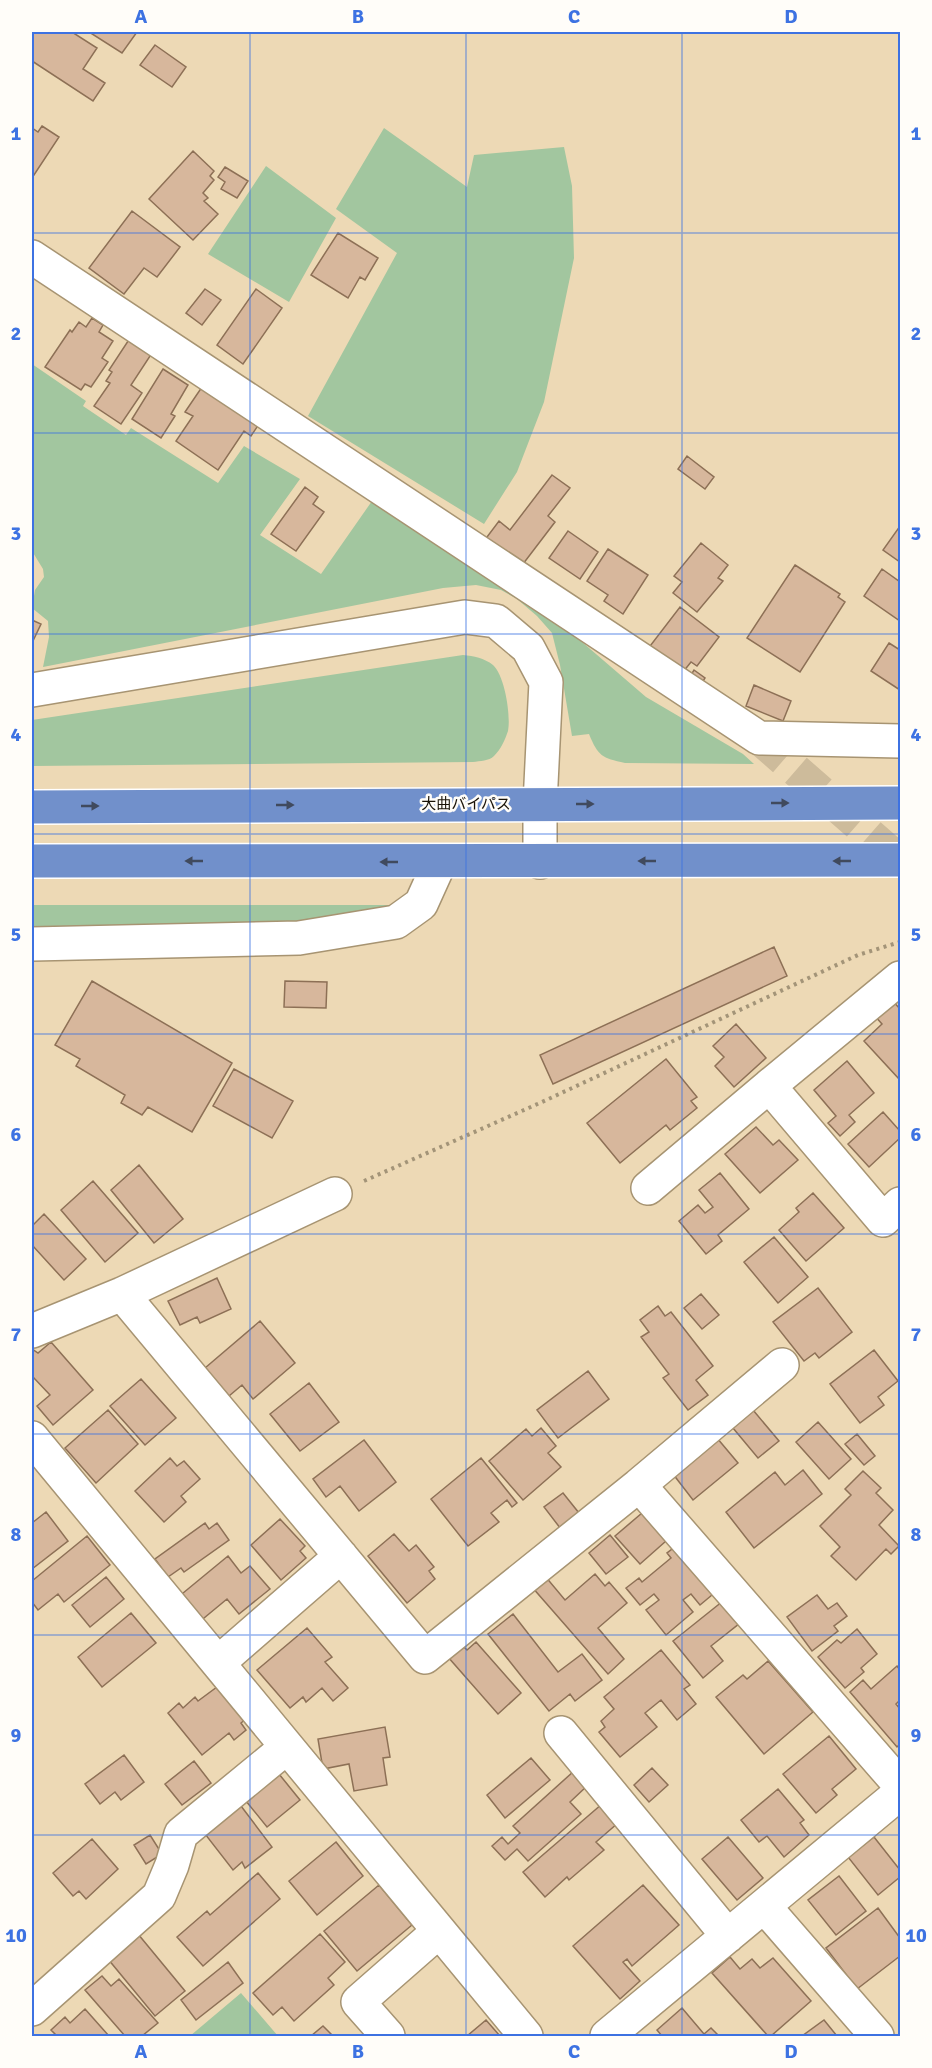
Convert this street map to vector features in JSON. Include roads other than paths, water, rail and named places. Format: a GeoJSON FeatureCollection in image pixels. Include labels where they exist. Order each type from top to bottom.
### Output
{"type":"FeatureCollection","features":[{"type":"Feature","properties":{"kind":"highway","name":"大曲バイパス"},"geometry":{"type":"LineString","coordinates":[[32,807],[900,803]]}},
{"type":"Feature","properties":{"kind":"highway"},"geometry":{"type":"LineString","coordinates":[[32,861],[900,860]]}},
{"type":"Feature","properties":{"kind":"street"},"geometry":{"type":"LineString","coordinates":[[32,256],[759,738],[900,741]]}},
{"type":"Feature","properties":{"kind":"street"},"geometry":{"type":"LineString","coordinates":[[32,690],[465,617],[496,621],[528,648],[546,682],[540,804],[540,862]]}},
{"type":"Feature","properties":{"kind":"street"},"geometry":{"type":"LineString","coordinates":[[32,944],[299,938],[396,922],[421,904],[440,862]]}},
{"type":"Feature","properties":{"kind":"street"},"geometry":{"type":"LineString","coordinates":[[648,1188],[900,978]]}},
{"type":"Feature","properties":{"kind":"street"},"geometry":{"type":"LineString","coordinates":[[769,1086],[883,1220],[900,1204]]}},
{"type":"Feature","properties":{"kind":"street"},"geometry":{"type":"LineString","coordinates":[[32,1331],[122,1294],[335,1194]]}},
{"type":"Feature","properties":{"kind":"street"},"geometry":{"type":"LineString","coordinates":[[122,1294],[425,1657],[639,1485],[782,1365]]}},
{"type":"Feature","properties":{"kind":"street"},"geometry":{"type":"LineString","coordinates":[[32,1438],[526,2037]]}},
{"type":"Feature","properties":{"kind":"street"},"geometry":{"type":"LineString","coordinates":[[639,1485],[900,1785]]}},
{"type":"Feature","properties":{"kind":"street"},"geometry":{"type":"LineString","coordinates":[[218,1663],[341,1556]]}},
{"type":"Feature","properties":{"kind":"street"},"geometry":{"type":"LineString","coordinates":[[561,1733],[728,1936]]}},
{"type":"Feature","properties":{"kind":"street"},"geometry":{"type":"LineString","coordinates":[[32,2008],[159,1896],[172,1865],[181,1834],[287,1747]]}},
{"type":"Feature","properties":{"kind":"street"},"geometry":{"type":"LineString","coordinates":[[607,2037],[900,1792]]}},
{"type":"Feature","properties":{"kind":"street"},"geometry":{"type":"LineString","coordinates":[[764,1906],[877,2037]]}},
{"type":"Feature","properties":{"kind":"street"},"geometry":{"type":"LineString","coordinates":[[388,2037],[358,2002],[439,1931]]}},
{"type":"Feature","properties":{"kind":"tunnel"},"geometry":{"type":"LineString","coordinates":[[759,738],[900,861]]}}]}
